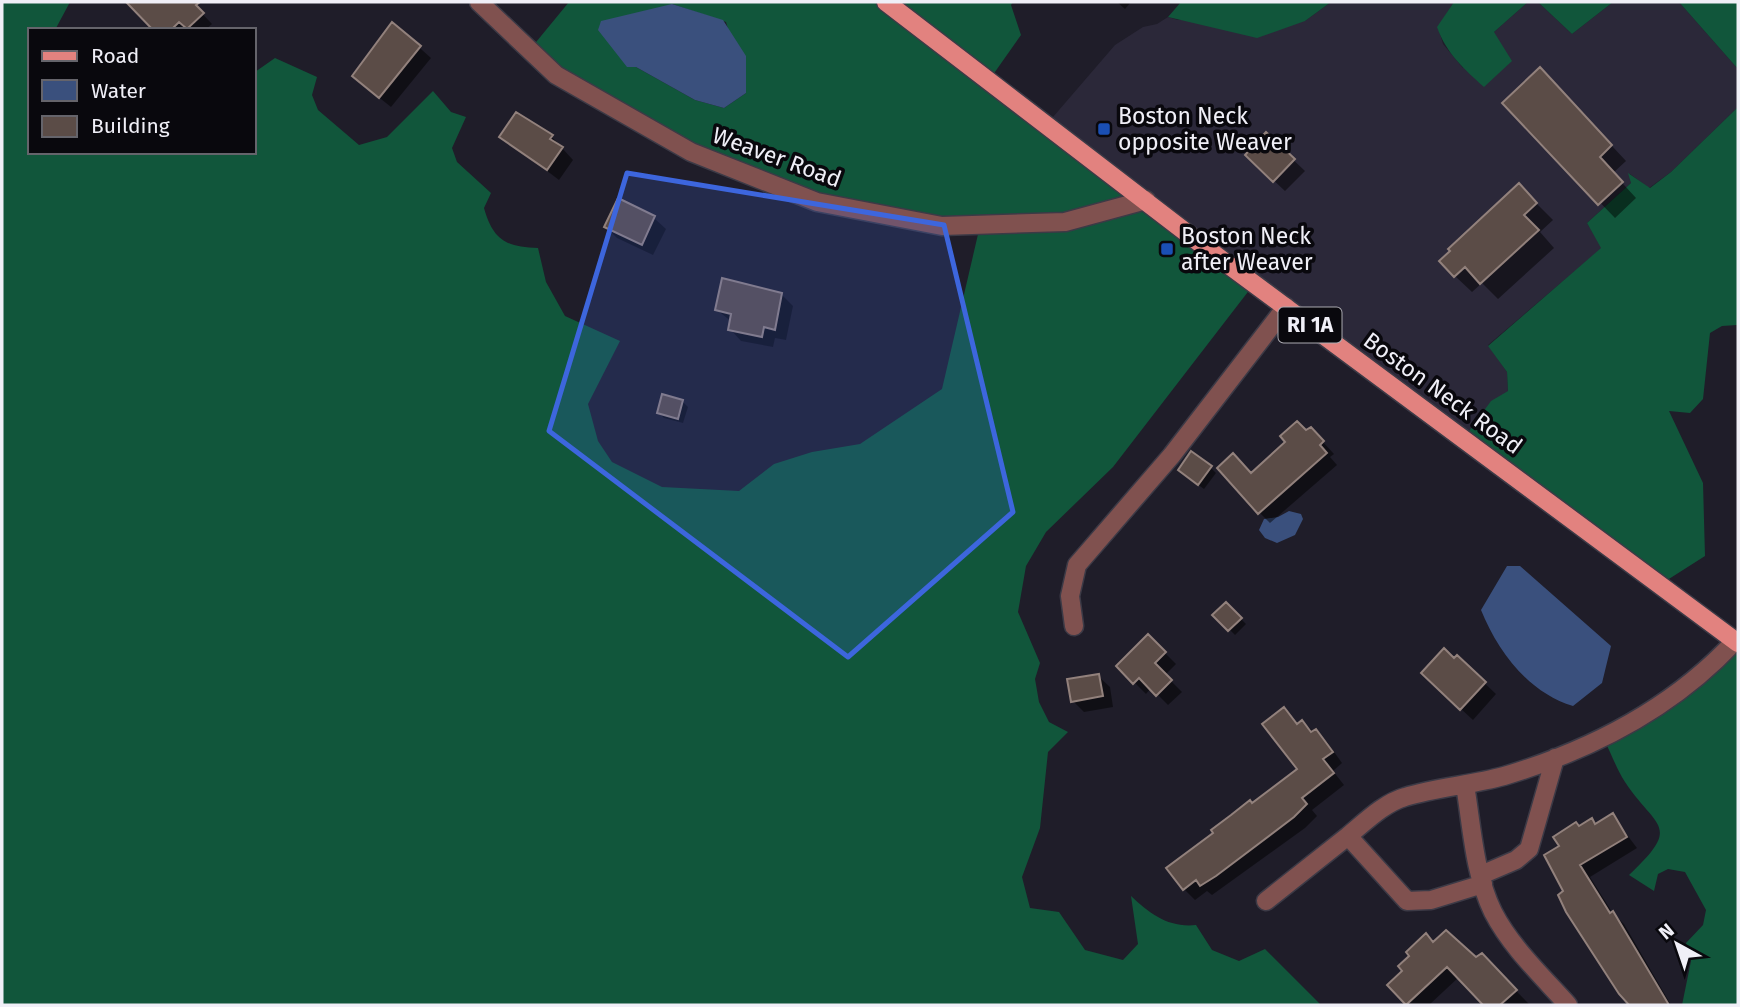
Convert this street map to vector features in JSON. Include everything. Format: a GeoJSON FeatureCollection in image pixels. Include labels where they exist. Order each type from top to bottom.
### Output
{"type":"FeatureCollection","features":[{"type":"Feature","properties":{"kind":"main road","name":"Boston Neck Road"},"geometry":{"type":"LineString","coordinates":[[886,2],[1286,307],[1736,642]]}},
{"type":"Feature","properties":{"kind":"street","name":"Weaver Road"},"geometry":{"type":"LineString","coordinates":[[479,2],[556,75],[691,152],[817,202],[942,226],[1065,222],[1146,200]]}},
{"type":"Feature","properties":{"kind":"street"},"geometry":{"type":"LineString","coordinates":[[1074,626],[1070,596],[1077,565],[1172,455],[1286,307]]}},
{"type":"Feature","properties":{"kind":"street"},"geometry":{"type":"LineString","coordinates":[[1266,901],[1348,836],[1403,797],[1465,785],[1555,758],[1588,745],[1664,703],[1707,671],[1736,642]]}},
{"type":"Feature","properties":{"kind":"street"},"geometry":{"type":"LineString","coordinates":[[1348,836],[1407,901],[1431,900],[1482,879],[1516,860],[1529,849],[1555,758]]}},
{"type":"Feature","properties":{"kind":"street"},"geometry":{"type":"LineString","coordinates":[[1465,785],[1482,879],[1493,912],[1513,942],[1567,1005]]}},
{"type":"Feature","properties":{"kind":"highlighted area"},"geometry":{"type":"Polygon","coordinates":[[[627,173],[944,225],[1013,512],[848,657],[549,431],[627,173]]]}},
{"type":"Feature","properties":{"kind":"shaded area"},"geometry":{"type":"Polygon","coordinates":[[[1331,2],[1454,2],[1438,27],[1443,44],[1463,68],[1494,32],[1528,2],[1538,2],[1572,34],[1613,2],[1679,2],[1738,69],[1738,107],[1671,172],[1649,188],[1630,174],[1631,183],[1587,223],[1602,248],[1488,345],[1507,372],[1508,392],[1464,439],[1047,124],[1115,45],[1143,27],[1157,24],[1168,17],[1178,20],[1305,21],[1331,2]]]}},
{"type":"Feature","properties":{"kind":"green space"},"geometry":{"type":"Polygon","coordinates":[[[2,2],[70,2],[56,28],[28,28],[28,154],[256,154],[256,71],[275,58],[317,77],[312,95],[318,110],[359,145],[387,137],[433,91],[451,112],[466,117],[452,148],[457,162],[491,193],[484,208],[492,228],[502,240],[517,246],[538,248],[546,282],[565,316],[620,341],[588,404],[598,441],[612,462],[662,487],[739,491],[774,464],[812,452],[860,444],[942,389],[979,230],[813,202],[688,152],[557,76],[532,47],[569,2],[1013,2],[1011,5],[1021,35],[990,79],[1254,284],[1113,467],[1046,532],[1026,566],[1018,612],[1040,663],[1035,679],[1039,702],[1049,722],[1068,732],[1048,752],[1040,828],[1022,877],[1030,908],[1059,912],[1085,950],[1123,960],[1138,944],[1131,896],[1145,909],[1169,922],[1196,925],[1212,950],[1239,961],[1265,949],[1321,1005],[2,1005],[2,2]],[[672,4],[636,67],[695,100],[724,108],[746,93],[726,22],[672,4]]]}},
{"type":"Feature","properties":{"kind":"green space"},"geometry":{"type":"Polygon","coordinates":[[[1181,2],[1331,2],[1305,21],[1257,38],[1168,17],[1181,2]]]}},
{"type":"Feature","properties":{"kind":"green space"},"geometry":{"type":"Polygon","coordinates":[[[1454,2],[1528,2],[1494,32],[1512,61],[1484,87],[1451,53],[1437,27],[1454,2]]]}},
{"type":"Feature","properties":{"kind":"green space"},"geometry":{"type":"Polygon","coordinates":[[[1538,2],[1613,2],[1572,34],[1538,2]]]}},
{"type":"Feature","properties":{"kind":"green space"},"geometry":{"type":"Polygon","coordinates":[[[1679,2],[1738,2],[1738,69],[1679,2]]]}},
{"type":"Feature","properties":{"kind":"green space"},"geometry":{"type":"Polygon","coordinates":[[[1738,107],[1737,325],[1722,326],[1710,333],[1703,399],[1690,413],[1669,411],[1703,483],[1705,556],[1661,584],[1464,438],[1491,401],[1508,391],[1507,372],[1488,346],[1601,248],[1587,223],[1631,183],[1628,173],[1650,188],[1671,172],[1738,107]]]}},
{"type":"Feature","properties":{"kind":"green space"},"geometry":{"type":"Polygon","coordinates":[[[1738,647],[1738,1005],[1682,1005],[1691,961],[1686,943],[1703,925],[1706,910],[1685,872],[1668,869],[1658,874],[1654,891],[1629,875],[1656,846],[1660,836],[1659,827],[1619,773],[1605,742],[1738,647]]]}},
{"type":"Feature","properties":{"kind":"water"},"geometry":{"type":"Polygon","coordinates":[[[672,4],[723,20],[746,56],[746,93],[724,108],[695,100],[636,67],[627,67],[598,30],[601,21],[672,4]]]}},
{"type":"Feature","properties":{"kind":"water"},"geometry":{"type":"Polygon","coordinates":[[[1289,511],[1301,514],[1303,519],[1295,535],[1277,543],[1265,538],[1259,530],[1264,519],[1278,517],[1289,511]]]}},
{"type":"Feature","properties":{"kind":"water"},"geometry":{"type":"Polygon","coordinates":[[[1507,566],[1520,566],[1611,646],[1602,683],[1573,706],[1557,700],[1529,681],[1506,655],[1488,626],[1481,610],[1507,566]]]}},
{"type":"Feature","properties":{"kind":"building"},"geometry":{"type":"Polygon","coordinates":[[[126,2],[200,2],[196,5],[204,13],[188,28],[179,22],[173,28],[151,28],[126,2]]]}},
{"type":"Feature","properties":{"kind":"building"},"geometry":{"type":"Polygon","coordinates":[[[392,22],[421,46],[379,98],[352,76],[392,22]]]}},
{"type":"Feature","properties":{"kind":"building"},"geometry":{"type":"Polygon","coordinates":[[[1540,67],[1612,145],[1600,157],[1623,182],[1598,205],[1502,103],[1540,67]]]}},
{"type":"Feature","properties":{"kind":"building"},"geometry":{"type":"Polygon","coordinates":[[[516,112],[553,135],[550,139],[563,147],[547,170],[499,137],[516,112]]]}},
{"type":"Feature","properties":{"kind":"building"},"geometry":{"type":"Polygon","coordinates":[[[1266,132],[1295,159],[1273,182],[1245,155],[1266,132]]]}},
{"type":"Feature","properties":{"kind":"building"},"geometry":{"type":"Polygon","coordinates":[[[1519,183],[1537,203],[1524,215],[1539,230],[1480,284],[1465,267],[1454,277],[1439,261],[1450,251],[1448,249],[1519,183]]]}},
{"type":"Feature","properties":{"kind":"building"},"geometry":{"type":"Polygon","coordinates":[[[618,198],[655,216],[642,245],[604,227],[618,198]]]}},
{"type":"Feature","properties":{"kind":"building"},"geometry":{"type":"Polygon","coordinates":[[[722,278],[782,293],[775,330],[764,327],[762,337],[728,330],[731,314],[715,310],[722,278]]]}},
{"type":"Feature","properties":{"kind":"building"},"geometry":{"type":"Polygon","coordinates":[[[662,394],[683,400],[678,419],[657,413],[662,394]]]}},
{"type":"Feature","properties":{"kind":"building"},"geometry":{"type":"Polygon","coordinates":[[[1297,421],[1306,430],[1311,427],[1324,441],[1320,445],[1327,453],[1258,514],[1217,468],[1233,453],[1251,473],[1285,442],[1280,436],[1297,421]]]}},
{"type":"Feature","properties":{"kind":"building"},"geometry":{"type":"Polygon","coordinates":[[[1191,451],[1212,466],[1198,485],[1178,470],[1191,451]]]}},
{"type":"Feature","properties":{"kind":"building"},"geometry":{"type":"Polygon","coordinates":[[[1226,602],[1242,618],[1228,631],[1212,615],[1226,602]]]}},
{"type":"Feature","properties":{"kind":"building"},"geometry":{"type":"Polygon","coordinates":[[[1148,634],[1166,652],[1155,663],[1172,680],[1156,696],[1139,678],[1133,684],[1116,666],[1148,634]]]}},
{"type":"Feature","properties":{"kind":"building"},"geometry":{"type":"Polygon","coordinates":[[[1444,648],[1454,658],[1457,655],[1486,682],[1460,710],[1421,673],[1444,648]]]}},
{"type":"Feature","properties":{"kind":"building"},"geometry":{"type":"Polygon","coordinates":[[[1099,674],[1103,696],[1071,702],[1067,679],[1099,674]]]}},
{"type":"Feature","properties":{"kind":"building"},"geometry":{"type":"Polygon","coordinates":[[[1284,707],[1297,724],[1302,720],[1311,732],[1316,729],[1333,752],[1323,759],[1334,773],[1302,798],[1307,804],[1294,817],[1216,876],[1200,886],[1196,880],[1183,890],[1166,868],[1213,833],[1211,830],[1250,800],[1252,803],[1297,769],[1262,724],[1284,707]]]}},
{"type":"Feature","properties":{"kind":"building"},"geometry":{"type":"Polygon","coordinates":[[[1613,813],[1627,837],[1580,865],[1610,913],[1613,911],[1669,1005],[1629,1005],[1619,994],[1566,912],[1558,895],[1563,891],[1544,855],[1559,846],[1553,837],[1576,822],[1579,826],[1592,818],[1595,824],[1613,813]]]}},
{"type":"Feature","properties":{"kind":"building"},"geometry":{"type":"Polygon","coordinates":[[[1446,930],[1476,957],[1482,953],[1517,990],[1500,1005],[1483,1005],[1447,967],[1406,1005],[1387,985],[1402,971],[1398,966],[1409,956],[1406,952],[1426,933],[1433,942],[1446,930]]]}},
{"type":"Feature","properties":{"kind":"place","name":"Boston Neck opposite Weaver"},"geometry":{"type":"Point","coordinates":[1104,129]}},
{"type":"Feature","properties":{"kind":"place","name":"Boston Neck after Weaver"},"geometry":{"type":"Point","coordinates":[1167,249]}}]}
